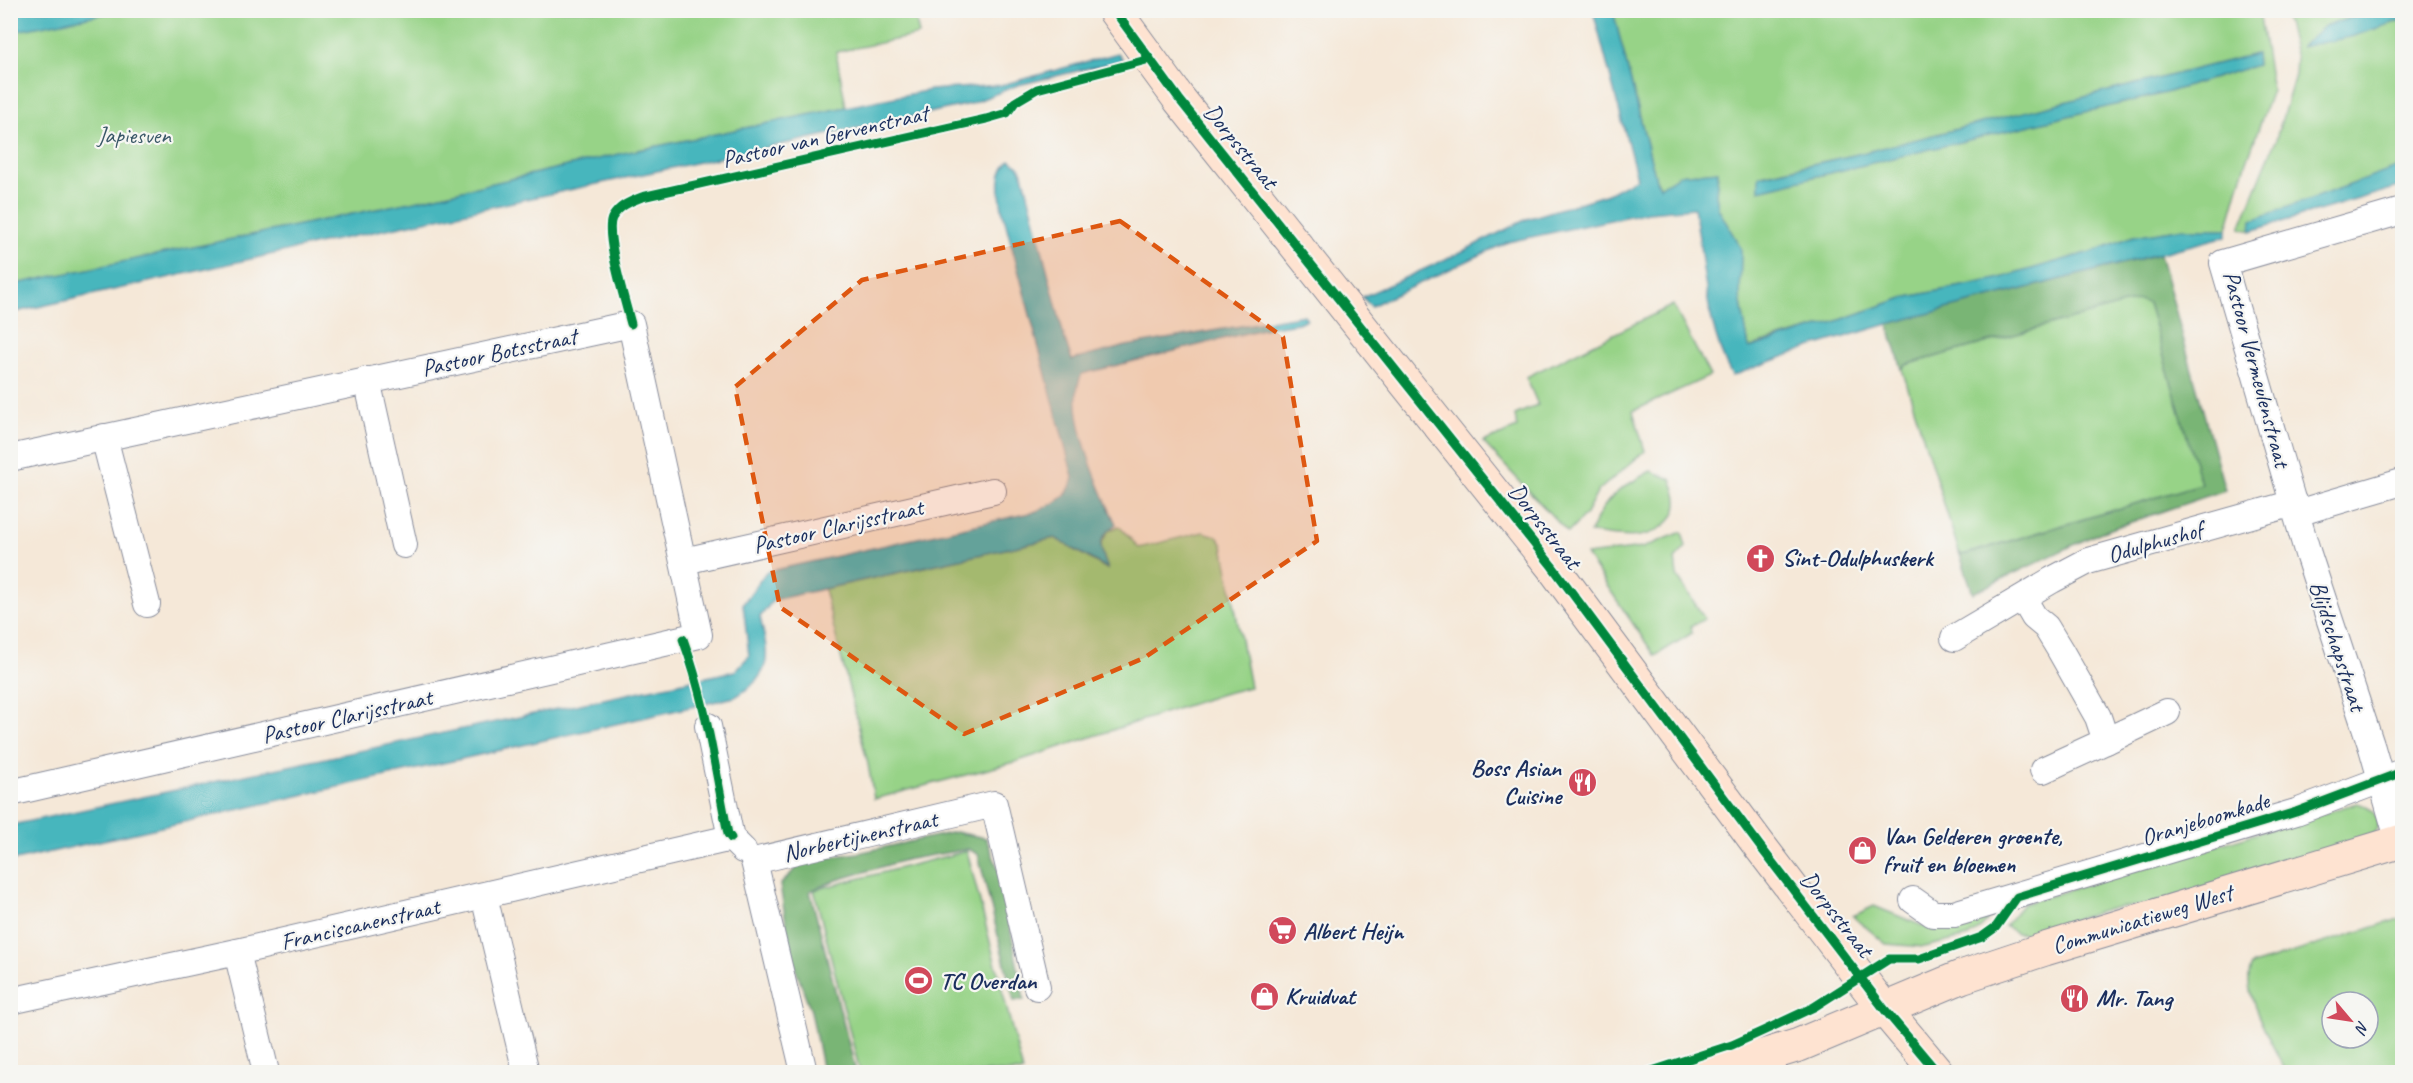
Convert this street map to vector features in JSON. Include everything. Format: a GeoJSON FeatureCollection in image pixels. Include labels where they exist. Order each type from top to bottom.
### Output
{"type":"FeatureCollection","features":[{"type":"Feature","properties":{"kind":"street","name":"Dorpsstraat"},"geometry":{"type":"LineString","coordinates":[[1114,10],[1179,99],[1552,566],[1759,845],[1936,1072]]}},
{"type":"Feature","properties":{"kind":"street","name":"Pastoor Vermeulenstraat"},"geometry":{"type":"LineString","coordinates":[[2296,508],[2223,263],[2403,211]]}},
{"type":"Feature","properties":{"kind":"street","name":"Pastoor Botsstraat"},"geometry":{"type":"LineString","coordinates":[[10,458],[631,324],[684,561]]}},
{"type":"Feature","properties":{"kind":"street"},"geometry":{"type":"LineString","coordinates":[[367,380],[404,545]]}},
{"type":"Feature","properties":{"kind":"street"},"geometry":{"type":"LineString","coordinates":[[105,437],[147,604]]}},
{"type":"Feature","properties":{"kind":"street","name":"Odulphushof"},"geometry":{"type":"LineString","coordinates":[[1954,638],[2088,561],[2403,482]]}},
{"type":"Feature","properties":{"kind":"street","name":"Pastoor Clarijsstraat"},"geometry":{"type":"LineString","coordinates":[[10,793],[699,635],[684,561],[993,491]]}},
{"type":"Feature","properties":{"kind":"street","name":"Blijdschapstraat"},"geometry":{"type":"LineString","coordinates":[[2296,508],[2308,554],[2391,776],[2401,841]]}},
{"type":"Feature","properties":{"kind":"street"},"geometry":{"type":"LineString","coordinates":[[2023,597],[2034,617],[2046,627],[2060,650],[2098,717],[2106,741]]}},
{"type":"Feature","properties":{"kind":"street"},"geometry":{"type":"LineString","coordinates":[[2043,770],[2166,712]]}},
{"type":"Feature","properties":{"kind":"street"},"geometry":{"type":"LineString","coordinates":[[708,726],[731,838],[754,861]]}},
{"type":"Feature","properties":{"kind":"street","name":"Oranjeboomkade"},"geometry":{"type":"LineString","coordinates":[[1913,900],[1933,914],[1954,914],[2296,812],[2391,776]]}},
{"type":"Feature","properties":{"kind":"street","name":"Norbertijnenstraat"},"geometry":{"type":"LineString","coordinates":[[804,1072],[754,861],[994,804],[1037,987]]}},
{"type":"Feature","properties":{"kind":"street","name":"Franciscanenstraat"},"geometry":{"type":"LineString","coordinates":[[10,1001],[237,952],[731,838]]}},
{"type":"Feature","properties":{"kind":"street","name":"Communicatieweg West"},"geometry":{"type":"LineString","coordinates":[[1710,1072],[1798,1045],[1961,977],[2045,949],[2401,841]]}},
{"type":"Feature","properties":{"kind":"street"},"geometry":{"type":"LineString","coordinates":[[484,896],[526,1072]]}},
{"type":"Feature","properties":{"kind":"street"},"geometry":{"type":"LineString","coordinates":[[237,952],[266,1072]]}},
{"type":"Feature","properties":{"kind":"highlighted area"},"geometry":{"type":"Polygon","coordinates":[[[1120,221],[1283,337],[1317,541],[1144,658],[964,734],[780,607],[735,387],[862,280],[1120,221]]]}},
{"type":"Feature","properties":{"kind":"green space","name":"Japiesven"},"geometry":{"type":"Polygon","coordinates":[[[118,10],[914,10],[919,35],[836,52],[846,107],[624,153],[420,200],[11,285],[10,32],[118,10]]]}},
{"type":"Feature","properties":{"kind":"green space"},"geometry":{"type":"Polygon","coordinates":[[[1613,11],[2259,11],[2272,90],[2242,176],[2227,229],[2179,229],[2134,236],[2094,251],[1997,279],[1903,298],[1826,325],[1749,348],[1740,297],[1741,249],[1718,208],[1716,194],[1718,171],[1679,175],[1661,187],[1656,180],[1613,11]],[[2256,54],[1854,155],[1760,175],[1759,190],[2165,93],[2257,65],[2256,54]]]}},
{"type":"Feature","properties":{"kind":"green space"},"geometry":{"type":"Polygon","coordinates":[[[2284,11],[2374,11],[2325,26],[2350,37],[2402,20],[2402,186],[2295,216],[2251,231],[2240,228],[2276,139],[2295,75],[2296,58],[2284,11]]]}},
{"type":"Feature","properties":{"kind":"green space"},"geometry":{"type":"Polygon","coordinates":[[[2160,254],[2225,490],[2099,533],[1973,593],[1959,552],[1962,555],[1967,554],[2201,484],[2148,303],[2139,300],[1906,365],[1902,369],[1888,324],[2160,254]]]}},
{"type":"Feature","properties":{"kind":"green space"},"geometry":{"type":"Polygon","coordinates":[[[2139,300],[2148,303],[2202,484],[1962,555],[1959,552],[1902,369],[1906,365],[2139,300]]]}},
{"type":"Feature","properties":{"kind":"green space"},"geometry":{"type":"Polygon","coordinates":[[[1673,305],[1710,376],[1633,411],[1645,451],[1598,491],[1586,514],[1568,533],[1483,442],[1517,428],[1515,415],[1538,405],[1526,377],[1673,305]]]}},
{"type":"Feature","properties":{"kind":"green space"},"geometry":{"type":"Polygon","coordinates":[[[1651,471],[1671,479],[1677,506],[1669,521],[1642,536],[1622,537],[1590,533],[1601,511],[1613,496],[1651,471]]]}},
{"type":"Feature","properties":{"kind":"green space"},"geometry":{"type":"Polygon","coordinates":[[[1119,526],[1139,548],[1203,532],[1217,536],[1223,545],[1250,687],[1222,694],[1015,762],[874,799],[868,764],[824,589],[1055,538],[1107,569],[1100,546],[1108,531],[1119,526]]]}},
{"type":"Feature","properties":{"kind":"green space"},"geometry":{"type":"Polygon","coordinates":[[[1682,532],[1686,547],[1675,559],[1677,576],[1705,619],[1691,626],[1692,633],[1655,656],[1586,555],[1642,548],[1682,532]]]}},
{"type":"Feature","properties":{"kind":"green space"},"geometry":{"type":"Polygon","coordinates":[[[2357,803],[2368,807],[2375,814],[2377,828],[2375,834],[2149,905],[2113,908],[2028,934],[2017,933],[2005,926],[2023,904],[2357,803]]]}},
{"type":"Feature","properties":{"kind":"green space"},"geometry":{"type":"Polygon","coordinates":[[[955,832],[986,838],[999,871],[1024,999],[1014,1001],[978,854],[968,849],[905,860],[837,880],[810,891],[856,1072],[823,1072],[811,1011],[792,959],[780,885],[803,861],[858,853],[955,832]]]}},
{"type":"Feature","properties":{"kind":"green space","name":"TC Overdan"},"geometry":{"type":"Polygon","coordinates":[[[967,851],[1023,1072],[860,1072],[814,890],[967,851]]]}},
{"type":"Feature","properties":{"kind":"green space"},"geometry":{"type":"Polygon","coordinates":[[[1874,906],[1935,931],[1996,910],[1982,927],[1968,937],[1924,947],[1886,944],[1853,916],[1874,906]]]}},
{"type":"Feature","properties":{"kind":"green space"},"geometry":{"type":"Polygon","coordinates":[[[2402,918],[2402,1072],[2286,1072],[2253,1002],[2249,975],[2253,965],[2402,918]]]}},
{"type":"Feature","properties":{"kind":"water"},"geometry":{"type":"Polygon","coordinates":[[[11,10],[118,11],[11,32],[11,10]]]}},
{"type":"Feature","properties":{"kind":"water"},"geometry":{"type":"Polygon","coordinates":[[[1593,11],[1613,11],[1656,180],[1660,187],[1679,175],[1718,171],[1716,194],[1718,208],[1741,249],[1740,297],[1749,348],[1826,325],[1903,298],[1997,279],[2094,251],[2134,236],[2179,229],[2227,229],[2227,236],[1888,324],[1810,347],[1732,376],[1716,336],[1711,314],[1694,208],[1648,212],[1508,242],[1371,306],[1362,297],[1449,258],[1527,219],[1608,194],[1637,178],[1593,11]]]}},
{"type":"Feature","properties":{"kind":"water"},"geometry":{"type":"Polygon","coordinates":[[[2374,11],[2402,11],[2402,20],[2350,37],[2300,47],[2325,26],[2374,11]]]}},
{"type":"Feature","properties":{"kind":"water"},"geometry":{"type":"Polygon","coordinates":[[[1118,53],[1123,60],[1018,85],[970,104],[322,243],[11,313],[11,285],[420,200],[624,153],[930,90],[1002,85],[1118,53]]]}},
{"type":"Feature","properties":{"kind":"water"},"geometry":{"type":"Polygon","coordinates":[[[2256,54],[2257,65],[2165,93],[1759,190],[1759,176],[1854,155],[2256,54]]]}},
{"type":"Feature","properties":{"kind":"water"},"geometry":{"type":"Polygon","coordinates":[[[1010,160],[1019,166],[1024,178],[1072,360],[1126,346],[1304,315],[1307,319],[1082,374],[1077,389],[1080,428],[1093,471],[1116,524],[1105,534],[1101,544],[1108,569],[1055,538],[773,600],[760,617],[766,663],[757,680],[735,697],[11,861],[11,825],[735,671],[749,656],[743,604],[766,572],[1034,512],[1060,500],[1068,491],[1073,477],[1002,209],[1000,177],[1002,170],[1010,160]]]}},
{"type":"Feature","properties":{"kind":"water"},"geometry":{"type":"Polygon","coordinates":[[[2402,166],[2402,186],[2251,231],[2252,220],[2402,166]]]}},
{"type":"Feature","properties":{"kind":"cycle path"},"geometry":{"type":"LineString","coordinates":[[1114,10],[1179,99],[1552,566],[1759,845],[1885,1010],[1937,1072]]}},
{"type":"Feature","properties":{"kind":"cycle path","name":"Pastoor van Gervenstraat"},"geometry":{"type":"LineString","coordinates":[[631,324],[611,238],[612,218],[621,207],[642,197],[986,119],[1007,113],[1015,102],[1037,89],[1150,59]]}},
{"type":"Feature","properties":{"kind":"cycle path"},"geometry":{"type":"LineString","coordinates":[[683,639],[698,686],[728,834],[731,838]]}},
{"type":"Feature","properties":{"kind":"cycle path"},"geometry":{"type":"LineString","coordinates":[[1649,1072],[1732,1045],[1814,1007],[1889,959],[1919,959],[1982,937],[1996,927],[2017,897],[2296,812],[2402,772]]}},
{"type":"Feature","properties":{"kind":"place","name":"Sint-Odulphuskerk"},"geometry":{"type":"Point","coordinates":[1761,558]}},
{"type":"Feature","properties":{"kind":"place","name":"Boss Asian Cuisine"},"geometry":{"type":"Point","coordinates":[1582,782]}},
{"type":"Feature","properties":{"kind":"place","name":"Van Gelderen groente, fruit en bloemen"},"geometry":{"type":"Point","coordinates":[1862,850]}},
{"type":"Feature","properties":{"kind":"place","name":"Albert Heijn"},"geometry":{"type":"Point","coordinates":[1282,931]}},
{"type":"Feature","properties":{"kind":"place","name":"TC Overdan"},"geometry":{"type":"Point","coordinates":[919,981]}},
{"type":"Feature","properties":{"kind":"place","name":"Kruidvat"},"geometry":{"type":"Point","coordinates":[1264,996]}},
{"type":"Feature","properties":{"kind":"place","name":"Mr. Tang"},"geometry":{"type":"Point","coordinates":[2075,998]}}]}
